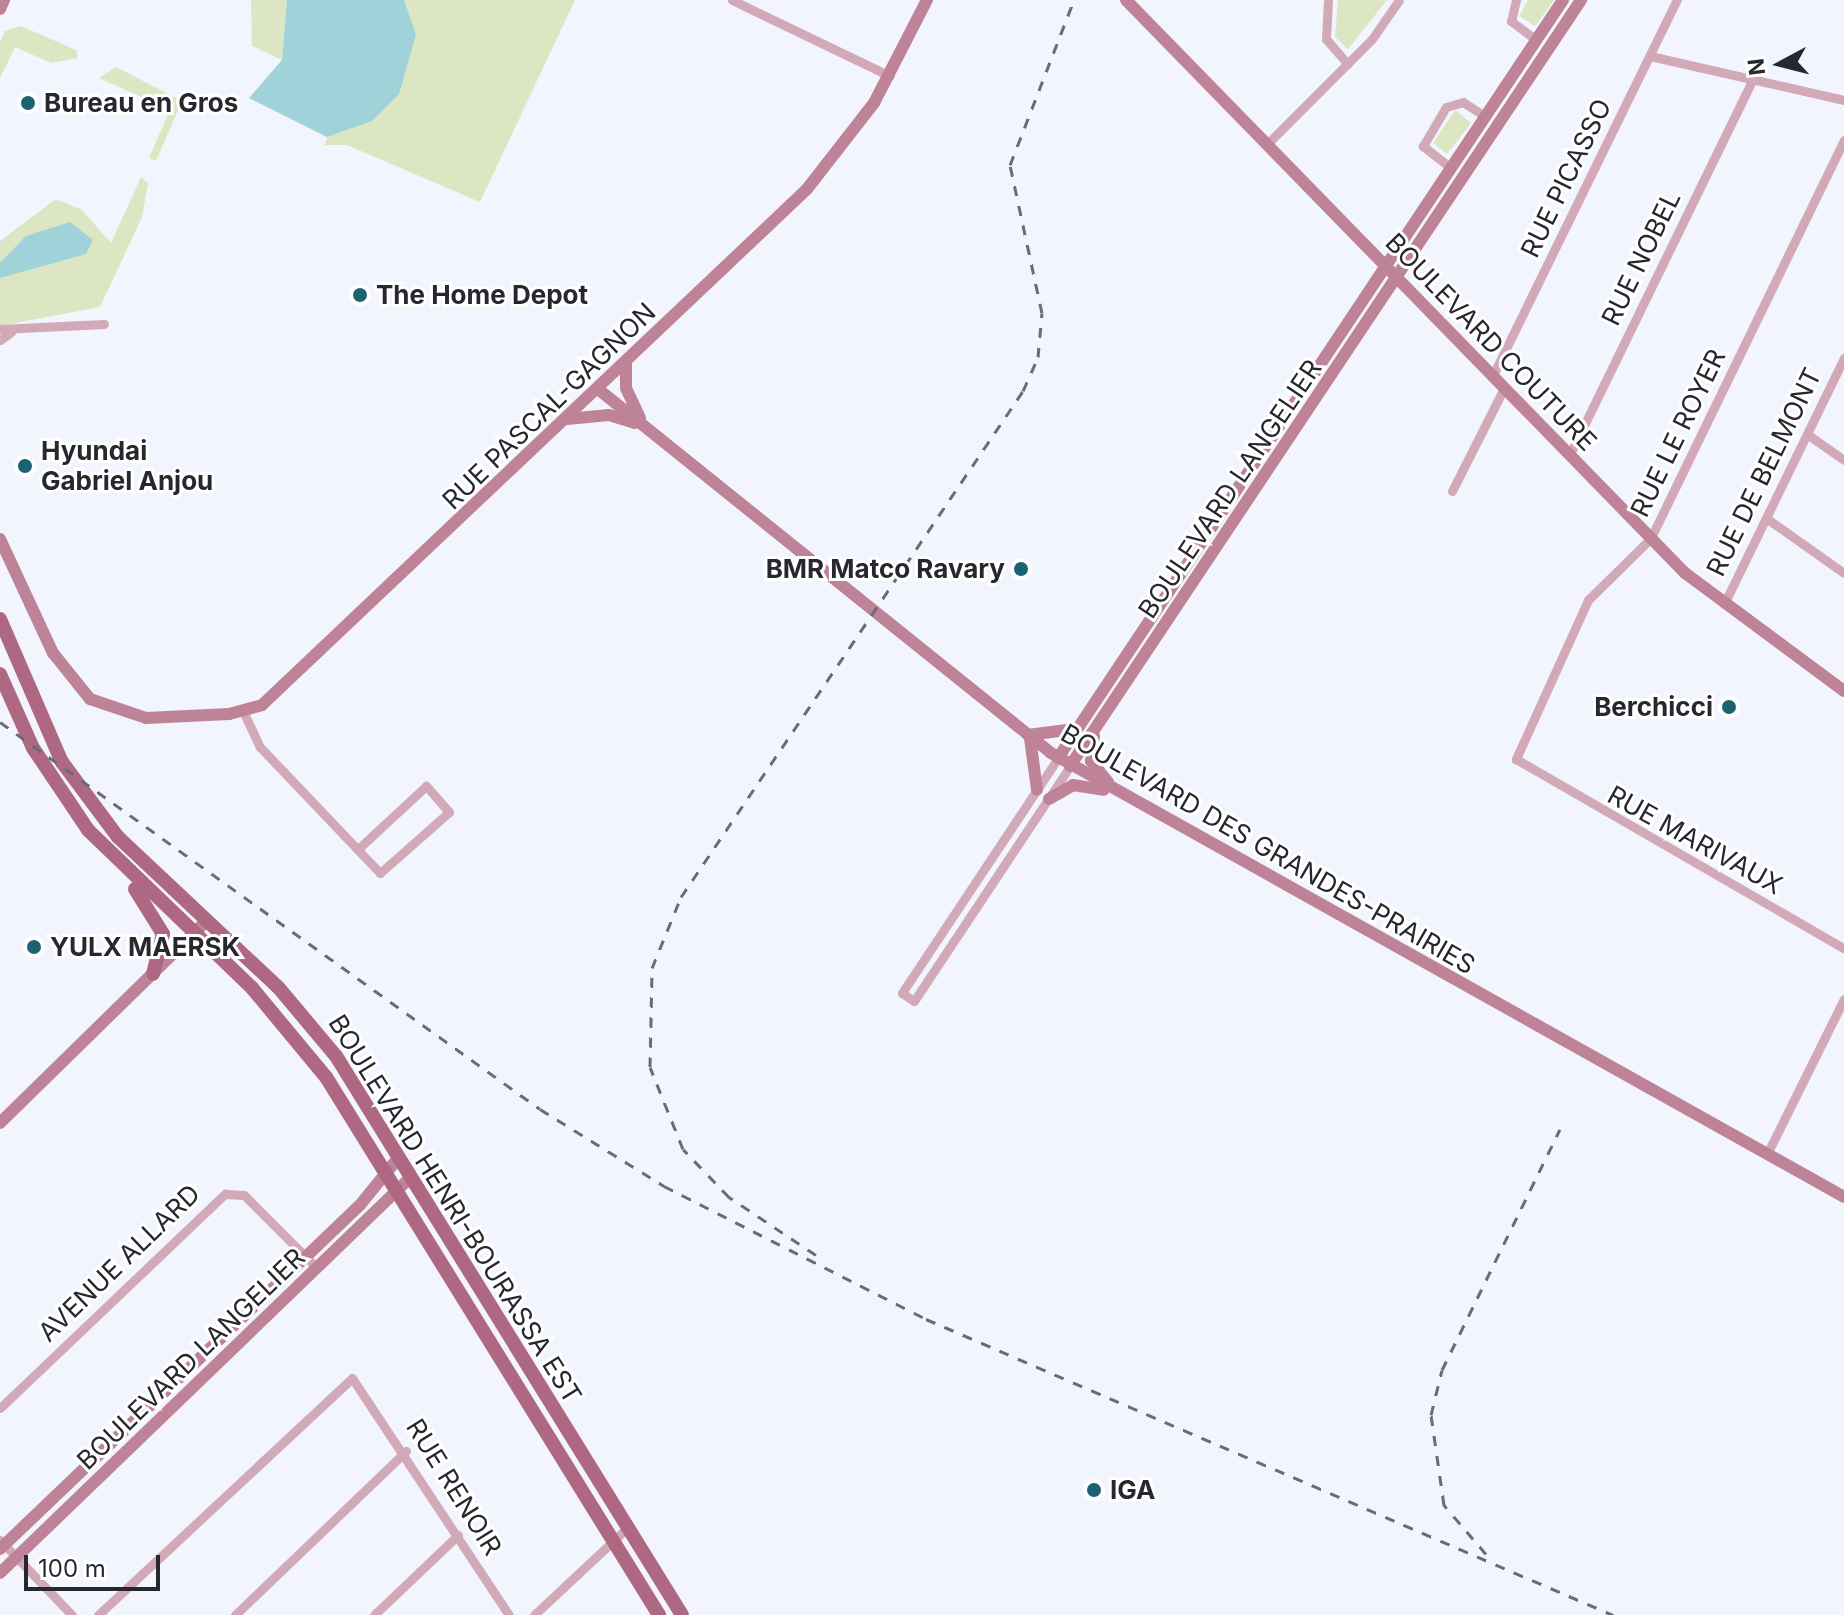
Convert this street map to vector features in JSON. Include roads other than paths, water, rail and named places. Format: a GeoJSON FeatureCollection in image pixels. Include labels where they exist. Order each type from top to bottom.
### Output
{"type":"FeatureCollection","features":[{"type":"Feature","properties":{"kind":"main road"},"geometry":{"type":"LineString","coordinates":[[0,9],[4,0]]}},
{"type":"Feature","properties":{"kind":"main road","name":"RUE PASCAL-GAGNON"},"geometry":{"type":"LineString","coordinates":[[0,539],[66,675],[117,712],[165,718],[243,711],[287,686],[807,189],[890,76],[927,0]]}},
{"type":"Feature","properties":{"kind":"main road","name":"BOULEVARD COUTURE"},"geometry":{"type":"LineString","coordinates":[[1126,0],[1651,538],[1724,604],[1844,691]]}},
{"type":"Feature","properties":{"kind":"main road","name":"BOULEVARD LANGELIER"},"geometry":{"type":"LineString","coordinates":[[1058,758],[1563,0]]}},
{"type":"Feature","properties":{"kind":"main road","name":"BOULEVARD LANGELIER"},"geometry":{"type":"LineString","coordinates":[[1070,766],[1581,0]]}},
{"type":"Feature","properties":{"kind":"main road"},"geometry":{"type":"LineString","coordinates":[[626,363],[629,398],[646,427]]}},
{"type":"Feature","properties":{"kind":"main road","name":"BOULEVARD DES GRANDES-PRAIRIES"},"geometry":{"type":"LineString","coordinates":[[598,389],[1070,766],[1844,1197]]}},
{"type":"Feature","properties":{"kind":"main road"},"geometry":{"type":"LineString","coordinates":[[567,419],[609,415],[646,427]]}},
{"type":"Feature","properties":{"kind":"main road","name":"BOULEVARD HENRI-BOURASSA EST"},"geometry":{"type":"LineString","coordinates":[[0,619],[62,762],[118,837],[314,1027],[399,1157],[682,1615]]}},
{"type":"Feature","properties":{"kind":"main road","name":"BOULEVARD HENRI-BOURASSA EST"},"geometry":{"type":"LineString","coordinates":[[0,674],[48,773],[131,877],[299,1041],[388,1177],[659,1615]]}},
{"type":"Feature","properties":{"kind":"main road"},"geometry":{"type":"LineString","coordinates":[[1102,719],[1091,761],[1123,795]]}},
{"type":"Feature","properties":{"kind":"main road"},"geometry":{"type":"LineString","coordinates":[[1037,790],[1028,735],[1079,726]]}},
{"type":"Feature","properties":{"kind":"main road"},"geometry":{"type":"LineString","coordinates":[[1049,799],[1073,785],[1123,795]]}},
{"type":"Feature","properties":{"kind":"main road"},"geometry":{"type":"LineString","coordinates":[[131,877],[163,934],[153,974]]}},
{"type":"Feature","properties":{"kind":"main road"},"geometry":{"type":"LineString","coordinates":[[0,1123],[207,920]]}},
{"type":"Feature","properties":{"kind":"main road","name":"BOULEVARD LANGELIER"},"geometry":{"type":"LineString","coordinates":[[2,1544],[306,1257],[388,1177],[399,1157]]}},
{"type":"Feature","properties":{"kind":"main road","name":"BOULEVARD LANGELIER"},"geometry":{"type":"LineString","coordinates":[[0,1573],[411,1177]]}},
{"type":"Feature","properties":{"kind":"street"},"geometry":{"type":"LineString","coordinates":[[732,0],[890,76]]}},
{"type":"Feature","properties":{"kind":"street"},"geometry":{"type":"LineString","coordinates":[[1328,0],[1326,39],[1348,64]]}},
{"type":"Feature","properties":{"kind":"street"},"geometry":{"type":"LineString","coordinates":[[1267,144],[1348,64],[1399,0]]}},
{"type":"Feature","properties":{"kind":"street"},"geometry":{"type":"LineString","coordinates":[[1516,0],[1511,21],[1536,40]]}},
{"type":"Feature","properties":{"kind":"street","name":"RUE PICASSO"},"geometry":{"type":"LineString","coordinates":[[1493,375],[1677,0]]}},
{"type":"Feature","properties":{"kind":"street"},"geometry":{"type":"LineString","coordinates":[[1650,56],[1844,100]]}},
{"type":"Feature","properties":{"kind":"street","name":"RUE NOBEL"},"geometry":{"type":"LineString","coordinates":[[1570,454],[1752,81]]}},
{"type":"Feature","properties":{"kind":"street"},"geometry":{"type":"LineString","coordinates":[[1451,168],[1423,146],[1446,107],[1463,102],[1486,117]]}},
{"type":"Feature","properties":{"kind":"street","name":"RUE LE ROYER"},"geometry":{"type":"LineString","coordinates":[[1525,770],[1516,759],[1520,744],[1588,600],[1651,538],[1844,140]]}},
{"type":"Feature","properties":{"kind":"street"},"geometry":{"type":"LineString","coordinates":[[0,329],[11,332],[104,324]]}},
{"type":"Feature","properties":{"kind":"street"},"geometry":{"type":"LineString","coordinates":[[0,340],[11,332]]}},
{"type":"Feature","properties":{"kind":"street","name":"RUE DE BELMONT"},"geometry":{"type":"LineString","coordinates":[[1724,604],[1844,358]]}},
{"type":"Feature","properties":{"kind":"street"},"geometry":{"type":"LineString","coordinates":[[1452,491],[1504,388]]}},
{"type":"Feature","properties":{"kind":"street"},"geometry":{"type":"LineString","coordinates":[[1807,434],[1844,460]]}},
{"type":"Feature","properties":{"kind":"street"},"geometry":{"type":"LineString","coordinates":[[1766,518],[1844,573]]}},
{"type":"Feature","properties":{"kind":"street"},"geometry":{"type":"LineString","coordinates":[[243,711],[260,747],[380,873],[449,812],[426,786],[358,849]]}},
{"type":"Feature","properties":{"kind":"street","name":"BOULEVARD LANGELIER"},"geometry":{"type":"LineString","coordinates":[[1058,758],[902,993],[914,1001],[1070,766]]}},
{"type":"Feature","properties":{"kind":"street","name":"RUE MARIVAUX"},"geometry":{"type":"LineString","coordinates":[[1525,770],[1844,948]]}},
{"type":"Feature","properties":{"kind":"street"},"geometry":{"type":"LineString","coordinates":[[1767,1154],[1844,999]]}},
{"type":"Feature","properties":{"kind":"street","name":"AVENUE ALLARD"},"geometry":{"type":"LineString","coordinates":[[0,1408],[219,1198],[239,1191],[306,1257]]}},
{"type":"Feature","properties":{"kind":"street"},"geometry":{"type":"LineString","coordinates":[[306,1257],[317,1268]]}},
{"type":"Feature","properties":{"kind":"street","name":"RUE RENOIR"},"geometry":{"type":"LineString","coordinates":[[98,1615],[342,1381],[361,1383],[509,1615]]}},
{"type":"Feature","properties":{"kind":"street"},"geometry":{"type":"LineString","coordinates":[[235,1615],[406,1451]]}},
{"type":"Feature","properties":{"kind":"street"},"geometry":{"type":"LineString","coordinates":[[534,1615],[627,1528]]}},
{"type":"Feature","properties":{"kind":"street"},"geometry":{"type":"LineString","coordinates":[[374,1615],[458,1535]]}},
{"type":"Feature","properties":{"kind":"street"},"geometry":{"type":"LineString","coordinates":[[2,1544],[72,1615]]}},
{"type":"Feature","properties":{"kind":"water"},"geometry":{"type":"Polygon","coordinates":[[[287,0],[404,0],[416,35],[399,94],[372,121],[327,137],[249,98],[282,60],[287,0]]]}},
{"type":"Feature","properties":{"kind":"water"},"geometry":{"type":"Polygon","coordinates":[[[70,222],[93,240],[86,254],[0,278],[0,263],[26,236],[70,222]]]}},
{"type":"Feature","properties":{"kind":"railway"},"geometry":{"type":"LineString","coordinates":[[816,1255],[729,1197],[683,1149],[650,1067],[652,968],[681,897],[1023,391],[1038,357],[1042,313],[1010,165],[1074,0]]}},
{"type":"Feature","properties":{"kind":"railway"},"geometry":{"type":"LineString","coordinates":[[0,722],[540,1109],[664,1186],[926,1319],[1613,1615]]}},
{"type":"Feature","properties":{"kind":"railway"},"geometry":{"type":"LineString","coordinates":[[1486,1554],[1444,1505],[1431,1415],[1442,1370],[1560,1129]]}},
{"type":"Feature","properties":{"kind":"place","name":"Bureau en Gros"},"geometry":{"type":"Point","coordinates":[28,103]}},
{"type":"Feature","properties":{"kind":"place","name":"The Home Depot"},"geometry":{"type":"Point","coordinates":[360,295]}},
{"type":"Feature","properties":{"kind":"place","name":"Hyundai Gabriel Anjou"},"geometry":{"type":"Point","coordinates":[25,466]}},
{"type":"Feature","properties":{"kind":"place","name":"BMR Matco Ravary"},"geometry":{"type":"Point","coordinates":[1021,569]}},
{"type":"Feature","properties":{"kind":"place","name":"Berchicci"},"geometry":{"type":"Point","coordinates":[1729,707]}},
{"type":"Feature","properties":{"kind":"place","name":"YULX MAERSK"},"geometry":{"type":"Point","coordinates":[34,947]}},
{"type":"Feature","properties":{"kind":"place","name":"IGA"},"geometry":{"type":"Point","coordinates":[1094,1490]}}]}
